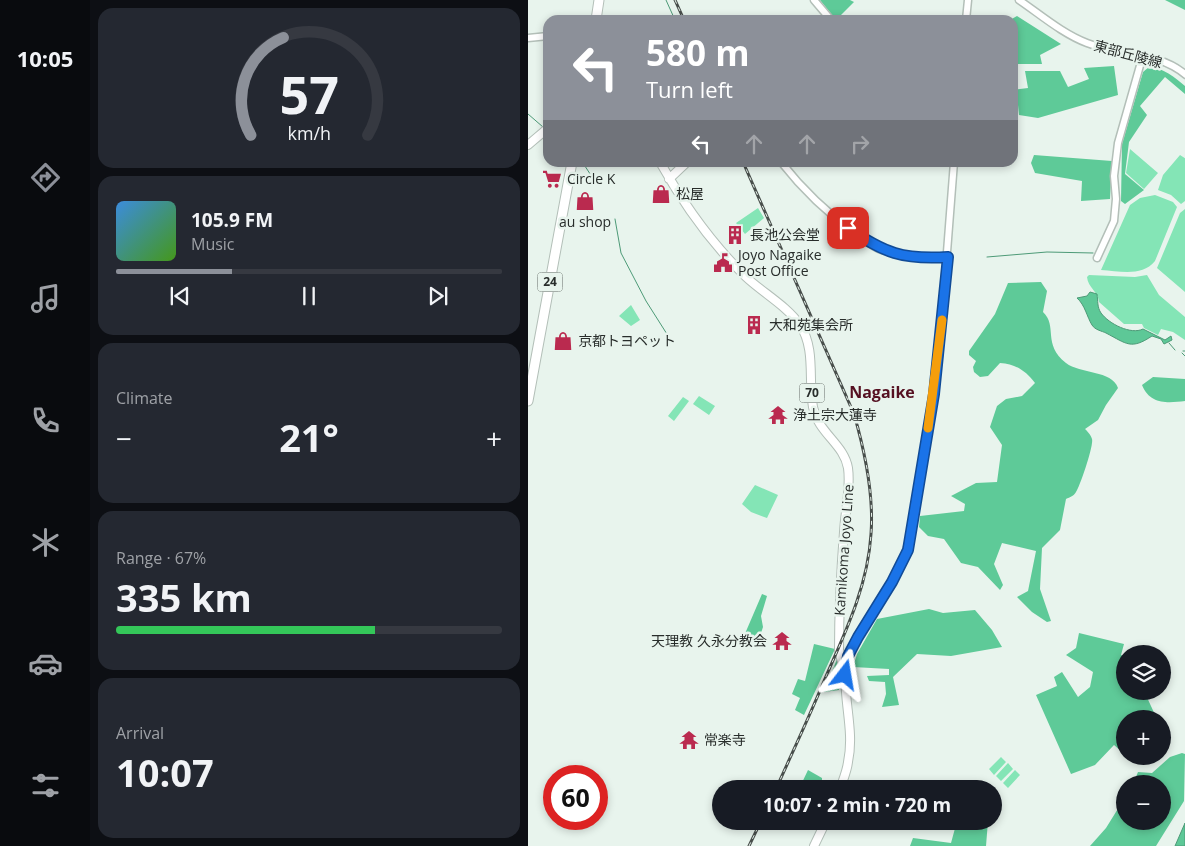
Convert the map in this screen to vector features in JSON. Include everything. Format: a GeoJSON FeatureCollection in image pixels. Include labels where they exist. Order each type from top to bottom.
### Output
{"type":"FeatureCollection","features":[{"type":"Feature","properties":{"kind":"highway"},"geometry":{"type":"LineString","coordinates":[[597,15],[599,0]]}},
{"type":"Feature","properties":{"kind":"highway","name":"24"},"geometry":{"type":"LineString","coordinates":[[528,401],[571,167]]}},
{"type":"Feature","properties":{"kind":"main road"},"geometry":{"type":"LineString","coordinates":[[528,145],[543,132]]}},
{"type":"Feature","properties":{"kind":"main road","name":"Kamikoma Joyo Line"},"geometry":{"type":"LineString","coordinates":[[663,167],[710,240],[748,278],[798,323],[809,347],[816,421],[843,454],[848,466],[849,478],[844,531],[839,650],[842,662],[846,664],[844,684],[850,746],[848,763],[843,780]]}},
{"type":"Feature","properties":{"kind":"main road"},"geometry":{"type":"LineString","coordinates":[[669,178],[681,167]]}},
{"type":"Feature","properties":{"kind":"main road"},"geometry":{"type":"LineString","coordinates":[[814,846],[822,830]]}},
{"type":"Feature","properties":{"kind":"street"},"geometry":{"type":"LineString","coordinates":[[814,0],[827,15]]}},
{"type":"Feature","properties":{"kind":"street"},"geometry":{"type":"LineString","coordinates":[[966,15],[968,0]]}},
{"type":"Feature","properties":{"kind":"street","name":"東部丘陵線"},"geometry":{"type":"LineString","coordinates":[[1019,0],[1080,40],[1096,46],[1143,55],[1168,64],[1186,75]]}},
{"type":"Feature","properties":{"kind":"street"},"geometry":{"type":"LineString","coordinates":[[528,38],[543,36]]}},
{"type":"Feature","properties":{"kind":"street"},"geometry":{"type":"LineString","coordinates":[[1097,258],[1114,220],[1114,176],[1118,143],[1143,55]]}},
{"type":"Feature","properties":{"kind":"street"},"geometry":{"type":"LineString","coordinates":[[785,167],[797,183],[828,213],[877,248],[894,254],[918,257],[948,257]]}},
{"type":"Feature","properties":{"kind":"street"},"geometry":{"type":"LineString","coordinates":[[846,664],[858,637],[892,582],[908,550],[934,394],[948,257],[954,167]]}},
{"type":"Feature","properties":{"kind":"shaded area"},"geometry":{"type":"Polygon","coordinates":[[[820,0],[850,0],[854,2],[841,15],[832,15],[820,0]]]}},
{"type":"Feature","properties":{"kind":"shaded area"},"geometry":{"type":"Polygon","coordinates":[[[1165,0],[1185,0],[1185,10],[1165,0]]]}},
{"type":"Feature","properties":{"kind":"shaded area"},"geometry":{"type":"Polygon","coordinates":[[[1018,17],[1061,44],[1040,55],[1042,64],[1018,64],[1018,17]]]}},
{"type":"Feature","properties":{"kind":"shaded area"},"geometry":{"type":"Polygon","coordinates":[[[1114,66],[1118,95],[1038,118],[1019,115],[1018,89],[1028,88],[1025,71],[1060,71],[1068,87],[1089,79],[1084,68],[1114,66]]]}},
{"type":"Feature","properties":{"kind":"shaded area"},"geometry":{"type":"Polygon","coordinates":[[[1149,67],[1164,71],[1185,86],[1185,94],[1165,77],[1140,106],[1147,115],[1129,142],[1125,174],[1144,190],[1125,204],[1121,201],[1122,144],[1143,72],[1149,67]]]}},
{"type":"Feature","properties":{"kind":"shaded area"},"geometry":{"type":"Polygon","coordinates":[[[1130,149],[1158,173],[1144,189],[1126,173],[1130,149]]]}},
{"type":"Feature","properties":{"kind":"shaded area"},"geometry":{"type":"Polygon","coordinates":[[[1034,155],[1112,161],[1110,199],[1081,201],[1082,181],[1035,173],[1031,163],[1034,155]]]}},
{"type":"Feature","properties":{"kind":"shaded area"},"geometry":{"type":"Polygon","coordinates":[[[1180,155],[1186,159],[1185,201],[1181,204],[1171,195],[1158,190],[1163,175],[1180,155]]]}},
{"type":"Feature","properties":{"kind":"shaded area"},"geometry":{"type":"Polygon","coordinates":[[[1155,195],[1173,202],[1177,207],[1155,261],[1150,266],[1137,271],[1101,270],[1130,205],[1140,198],[1155,195]]]}},
{"type":"Feature","properties":{"kind":"shaded area"},"geometry":{"type":"Polygon","coordinates":[[[758,208],[764,218],[745,234],[736,223],[758,208]]]}},
{"type":"Feature","properties":{"kind":"shaded area"},"geometry":{"type":"Polygon","coordinates":[[[1185,209],[1185,292],[1157,268],[1180,213],[1185,209]]]}},
{"type":"Feature","properties":{"kind":"shaded area"},"geometry":{"type":"Polygon","coordinates":[[[1089,275],[1135,277],[1147,275],[1159,295],[1185,317],[1185,340],[1173,332],[1161,329],[1158,335],[1144,328],[1142,324],[1124,324],[1099,302],[1097,295],[1089,284],[1087,277],[1089,275]]]}},
{"type":"Feature","properties":{"kind":"shaded area"},"geometry":{"type":"Polygon","coordinates":[[[1041,282],[1047,291],[1043,312],[1050,323],[1052,342],[1059,356],[1072,366],[1109,378],[1115,382],[1118,388],[1098,420],[1085,429],[1091,436],[1092,443],[1078,488],[1072,496],[1066,499],[1060,530],[1042,548],[1040,589],[1051,621],[1047,622],[1032,612],[1017,597],[1028,591],[1036,551],[1002,543],[994,564],[1003,585],[1000,590],[978,567],[961,563],[944,539],[928,536],[919,527],[920,516],[964,511],[965,504],[951,496],[976,483],[997,482],[1002,445],[990,427],[997,406],[1006,399],[1022,396],[1035,383],[1020,369],[1000,363],[988,376],[980,377],[974,372],[973,367],[976,361],[969,355],[969,351],[995,314],[1008,283],[1041,282]]]}},
{"type":"Feature","properties":{"kind":"shaded area"},"geometry":{"type":"Polygon","coordinates":[[[1090,292],[1097,294],[1101,313],[1109,321],[1132,331],[1143,329],[1165,340],[1171,336],[1172,340],[1164,344],[1161,339],[1152,336],[1139,343],[1129,344],[1093,327],[1077,298],[1087,296],[1090,292]]]}},
{"type":"Feature","properties":{"kind":"shaded area"},"geometry":{"type":"Polygon","coordinates":[[[631,305],[640,320],[631,326],[619,316],[631,305]]]}},
{"type":"Feature","properties":{"kind":"shaded area"},"geometry":{"type":"Polygon","coordinates":[[[1153,377],[1185,379],[1185,401],[1166,402],[1150,396],[1145,392],[1142,385],[1153,377]]]}},
{"type":"Feature","properties":{"kind":"shaded area"},"geometry":{"type":"Polygon","coordinates":[[[699,396],[715,406],[709,415],[693,404],[699,396]]]}},
{"type":"Feature","properties":{"kind":"shaded area"},"geometry":{"type":"Polygon","coordinates":[[[683,397],[689,401],[674,421],[668,416],[683,397]]]}},
{"type":"Feature","properties":{"kind":"shaded area"},"geometry":{"type":"Polygon","coordinates":[[[755,485],[778,495],[767,518],[751,512],[742,504],[755,485]]]}},
{"type":"Feature","properties":{"kind":"shaded area"},"geometry":{"type":"Polygon","coordinates":[[[762,594],[767,596],[761,616],[763,627],[760,636],[752,640],[744,636],[762,594]]]}},
{"type":"Feature","properties":{"kind":"shaded area"},"geometry":{"type":"Polygon","coordinates":[[[929,609],[943,613],[975,610],[992,630],[1002,647],[951,656],[917,654],[893,677],[899,705],[882,707],[886,694],[885,682],[869,681],[867,676],[889,675],[889,669],[853,667],[857,654],[877,619],[929,609]]]}},
{"type":"Feature","properties":{"kind":"shaded area"},"geometry":{"type":"Polygon","coordinates":[[[1079,633],[1124,644],[1116,645],[1116,700],[1148,700],[1153,710],[1116,710],[1116,747],[1114,745],[1095,765],[1071,774],[1036,695],[1057,686],[1054,677],[1062,672],[1078,697],[1090,687],[1093,672],[1066,655],[1076,648],[1079,633]]]}},
{"type":"Feature","properties":{"kind":"shaded area"},"geometry":{"type":"Polygon","coordinates":[[[814,644],[835,649],[804,715],[795,710],[800,698],[792,694],[798,679],[805,681],[814,644]]]}},
{"type":"Feature","properties":{"kind":"shaded area"},"geometry":{"type":"Polygon","coordinates":[[[837,659],[839,690],[824,692],[837,659]]]}},
{"type":"Feature","properties":{"kind":"shaded area"},"geometry":{"type":"Polygon","coordinates":[[[1182,753],[1185,754],[1184,801],[1171,822],[1171,775],[1137,775],[1138,772],[1152,773],[1161,765],[1171,765],[1171,757],[1182,753]]]}},
{"type":"Feature","properties":{"kind":"shaded area"},"geometry":{"type":"Polygon","coordinates":[[[1001,757],[1006,762],[994,775],[989,769],[1001,757]]]}},
{"type":"Feature","properties":{"kind":"shaded area"},"geometry":{"type":"Polygon","coordinates":[[[1008,763],[1013,769],[1002,780],[996,776],[1008,763]]]}},
{"type":"Feature","properties":{"kind":"shaded area"},"geometry":{"type":"Polygon","coordinates":[[[808,770],[822,778],[822,780],[803,780],[808,770]]]}},
{"type":"Feature","properties":{"kind":"shaded area"},"geometry":{"type":"Polygon","coordinates":[[[1015,770],[1020,775],[1008,788],[1003,783],[1015,770]]]}},
{"type":"Feature","properties":{"kind":"shaded area"},"geometry":{"type":"Polygon","coordinates":[[[1116,812],[1116,830],[1166,830],[1156,846],[1090,846],[1106,828],[1116,812]]]}},
{"type":"Feature","properties":{"kind":"shaded area"},"geometry":{"type":"Polygon","coordinates":[[[1185,823],[1185,846],[1175,846],[1185,823]]]}},
{"type":"Feature","properties":{"kind":"shaded area"},"geometry":{"type":"Polygon","coordinates":[[[955,830],[987,830],[986,846],[910,846],[913,838],[951,843],[955,830]]]}},
{"type":"Feature","properties":{"kind":"waterway"},"geometry":{"type":"LineString","coordinates":[[666,0],[673,15]]}},
{"type":"Feature","properties":{"kind":"waterway"},"geometry":{"type":"LineString","coordinates":[[528,114],[543,127]]}},
{"type":"Feature","properties":{"kind":"waterway"},"geometry":{"type":"LineString","coordinates":[[586,167],[594,180]]}},
{"type":"Feature","properties":{"kind":"waterway"},"geometry":{"type":"LineString","coordinates":[[615,219],[621,253],[646,301],[672,342]]}},
{"type":"Feature","properties":{"kind":"waterway"},"geometry":{"type":"LineString","coordinates":[[987,257],[1047,252],[1093,253]]}},
{"type":"Feature","properties":{"kind":"waterway"},"geometry":{"type":"LineString","coordinates":[[1169,343],[1175,350]]}},
{"type":"Feature","properties":{"kind":"waterway"},"geometry":{"type":"LineString","coordinates":[[1182,353],[1186,357]]}},
{"type":"Feature","properties":{"kind":"railway"},"geometry":{"type":"LineString","coordinates":[[675,0],[682,15]]}},
{"type":"Feature","properties":{"kind":"railway"},"geometry":{"type":"LineString","coordinates":[[745,167],[854,414],[865,458],[870,488],[872,519],[866,571],[855,606],[815,703],[780,780]]}},
{"type":"Feature","properties":{"kind":"railway"},"geometry":{"type":"LineString","coordinates":[[749,846],[757,830]]}},
{"type":"Feature","properties":{"kind":"slow traffic"},"geometry":{"type":"LineString","coordinates":[[928,428],[934,394],[942,320]]}},
{"type":"Feature","properties":{"kind":"place","name":"Circle K"},"geometry":{"type":"Point","coordinates":[552,179]}},
{"type":"Feature","properties":{"kind":"place","name":"松屋"},"geometry":{"type":"Point","coordinates":[661,194]}},
{"type":"Feature","properties":{"kind":"place","name":"au shop"},"geometry":{"type":"Point","coordinates":[585,201]}},
{"type":"Feature","properties":{"kind":"place","name":"長池公会堂"},"geometry":{"type":"Point","coordinates":[735,235]}},
{"type":"Feature","properties":{"kind":"place","name":"Joyo Nagaike Post Office"},"geometry":{"type":"Point","coordinates":[723,263]}},
{"type":"Feature","properties":{"kind":"place","name":"大和苑集会所"},"geometry":{"type":"Point","coordinates":[754,325]}},
{"type":"Feature","properties":{"kind":"place","name":"京都トヨペット"},"geometry":{"type":"Point","coordinates":[563,341]}},
{"type":"Feature","properties":{"kind":"place","name":"浄土宗大蓮寺"},"geometry":{"type":"Point","coordinates":[778,415]}},
{"type":"Feature","properties":{"kind":"place","name":"天理教 久永分教会"},"geometry":{"type":"Point","coordinates":[782,641]}},
{"type":"Feature","properties":{"kind":"place","name":"常楽寺"},"geometry":{"type":"Point","coordinates":[689,740]}},
{"type":"Feature","properties":{"kind":"district","name":"Nagaike"},"geometry":{"type":"Point","coordinates":[882,392]}},
{"type":"Feature","properties":{"kind":"route"},"geometry":{"type":"LineString","coordinates":[[845,675],[848,656],[892,582],[908,550],[934,394],[948,257],[918,257],[894,254],[877,248],[848,228]]}}]}
